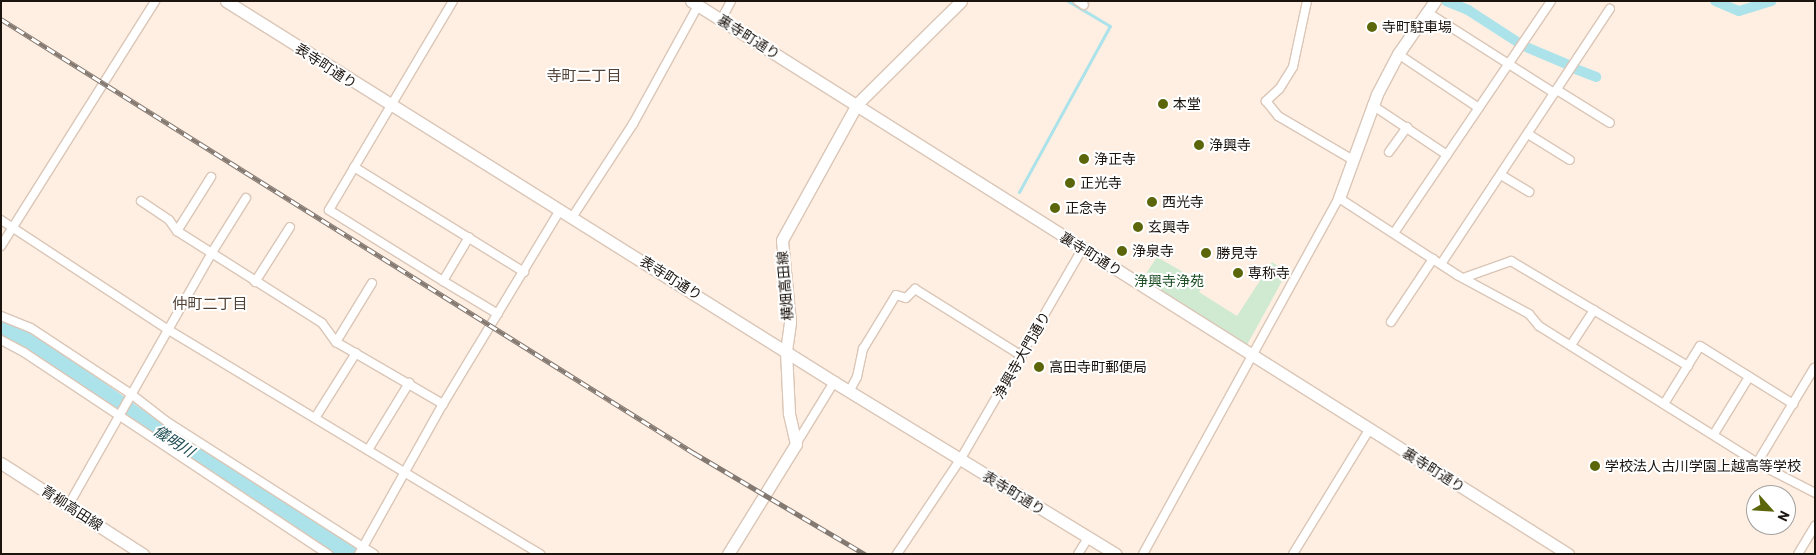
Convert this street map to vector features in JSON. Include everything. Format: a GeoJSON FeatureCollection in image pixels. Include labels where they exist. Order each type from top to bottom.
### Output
{"type":"FeatureCollection","features":[{"type":"Feature","properties":{"kind":"street"},"geometry":{"type":"LineString","coordinates":[[1,246],[154,1]]}},
{"type":"Feature","properties":{"kind":"street","name":"表寺町通り"},"geometry":{"type":"LineString","coordinates":[[226,1],[388,106],[573,216],[849,392],[1116,554]]}},
{"type":"Feature","properties":{"kind":"street"},"geometry":{"type":"LineString","coordinates":[[454,1],[388,106],[329,210],[498,314]]}},
{"type":"Feature","properties":{"kind":"street"},"geometry":{"type":"LineString","coordinates":[[721,20],[732,1]]}},
{"type":"Feature","properties":{"kind":"street","name":"横畑高田線"},"geometry":{"type":"LineString","coordinates":[[796,444],[789,412],[786,351],[790,322],[782,240],[857,104],[961,1]]}},
{"type":"Feature","properties":{"kind":"street"},"geometry":{"type":"LineString","coordinates":[[1307,1],[1293,67],[1279,90],[1266,101],[1278,116],[1294,127],[1353,160]]}},
{"type":"Feature","properties":{"kind":"street"},"geometry":{"type":"LineString","coordinates":[[1143,554],[1339,198],[1372,105],[1398,54],[1435,1]]}},
{"type":"Feature","properties":{"kind":"street"},"geometry":{"type":"LineString","coordinates":[[1394,233],[1550,1]]}},
{"type":"Feature","properties":{"kind":"street"},"geometry":{"type":"LineString","coordinates":[[573,216],[633,124],[694,4]]}},
{"type":"Feature","properties":{"kind":"street","name":"裏寺町通り"},"geometry":{"type":"LineString","coordinates":[[694,4],[857,104],[1369,430],[1568,554]]}},
{"type":"Feature","properties":{"kind":"street"},"geometry":{"type":"LineString","coordinates":[[1441,264],[1610,9]]}},
{"type":"Feature","properties":{"kind":"street"},"geometry":{"type":"LineString","coordinates":[[1427,12],[1610,123]]}},
{"type":"Feature","properties":{"kind":"street"},"geometry":{"type":"LineString","coordinates":[[1398,54],[1479,108]]}},
{"type":"Feature","properties":{"kind":"street"},"geometry":{"type":"LineString","coordinates":[[1372,105],[1447,155]]}},
{"type":"Feature","properties":{"kind":"street"},"geometry":{"type":"LineString","coordinates":[[1389,152],[1407,127]]}},
{"type":"Feature","properties":{"kind":"street"},"geometry":{"type":"LineString","coordinates":[[1528,134],[1570,160]]}},
{"type":"Feature","properties":{"kind":"street"},"geometry":{"type":"LineString","coordinates":[[354,167],[524,272]]}},
{"type":"Feature","properties":{"kind":"street"},"geometry":{"type":"LineString","coordinates":[[1501,175],[1529,192]]}},
{"type":"Feature","properties":{"kind":"street"},"geometry":{"type":"LineString","coordinates":[[176,231],[211,177]]}},
{"type":"Feature","properties":{"kind":"street"},"geometry":{"type":"LineString","coordinates":[[68,506],[211,254],[246,198]]}},
{"type":"Feature","properties":{"kind":"street"},"geometry":{"type":"LineString","coordinates":[[1339,198],[1441,264],[1529,314],[1539,326],[1714,434],[1757,463],[1815,493]]}},
{"type":"Feature","properties":{"kind":"street"},"geometry":{"type":"LineString","coordinates":[[142,201],[170,220],[176,231],[322,323],[336,342],[443,404]]}},
{"type":"Feature","properties":{"kind":"street"},"geometry":{"type":"LineString","coordinates":[[361,550],[443,404],[560,210]]}},
{"type":"Feature","properties":{"kind":"street"},"geometry":{"type":"LineString","coordinates":[[1,220],[168,329],[540,554]]}},
{"type":"Feature","properties":{"kind":"street"},"geometry":{"type":"LineString","coordinates":[[255,282],[290,227]]}},
{"type":"Feature","properties":{"kind":"street"},"geometry":{"type":"LineString","coordinates":[[443,281],[470,237]]}},
{"type":"Feature","properties":{"kind":"street","name":"浄興寺大門通り"},"geometry":{"type":"LineString","coordinates":[[897,554],[960,460],[1022,356],[1082,248]]}},
{"type":"Feature","properties":{"kind":"street"},"geometry":{"type":"LineString","coordinates":[[1391,322],[1433,259]]}},
{"type":"Feature","properties":{"kind":"street"},"geometry":{"type":"LineString","coordinates":[[1466,277],[1511,261],[1688,366]]}},
{"type":"Feature","properties":{"kind":"street"},"geometry":{"type":"LineString","coordinates":[[336,342],[372,283]]}},
{"type":"Feature","properties":{"kind":"street"},"geometry":{"type":"LineString","coordinates":[[849,392],[857,377],[863,349],[896,295],[906,298],[915,289],[1022,356]]}},
{"type":"Feature","properties":{"kind":"street"},"geometry":{"type":"LineString","coordinates":[[1571,345],[1594,310]]}},
{"type":"Feature","properties":{"kind":"street"},"geometry":{"type":"LineString","coordinates":[[1,316],[31,328],[166,421],[361,550],[374,554]]}},
{"type":"Feature","properties":{"kind":"street"},"geometry":{"type":"LineString","coordinates":[[1,340],[119,415],[328,554]]}},
{"type":"Feature","properties":{"kind":"street"},"geometry":{"type":"LineString","coordinates":[[1664,404],[1700,346],[1793,404]]}},
{"type":"Feature","properties":{"kind":"street"},"geometry":{"type":"LineString","coordinates":[[315,418],[356,353]]}},
{"type":"Feature","properties":{"kind":"street"},"geometry":{"type":"LineString","coordinates":[[1757,463],[1814,368]]}},
{"type":"Feature","properties":{"kind":"street"},"geometry":{"type":"LineString","coordinates":[[1714,434],[1749,377]]}},
{"type":"Feature","properties":{"kind":"street"},"geometry":{"type":"LineString","coordinates":[[728,554],[834,382]]}},
{"type":"Feature","properties":{"kind":"street"},"geometry":{"type":"LineString","coordinates":[[368,450],[408,383]]}},
{"type":"Feature","properties":{"kind":"street"},"geometry":{"type":"LineString","coordinates":[[1293,554],[1369,430]]}},
{"type":"Feature","properties":{"kind":"street","name":"青柳高田線"},"geometry":{"type":"LineString","coordinates":[[1,463],[143,554]]}},
{"type":"Feature","properties":{"kind":"street"},"geometry":{"type":"LineString","coordinates":[[1798,554],[1815,526]]}},
{"type":"Feature","properties":{"kind":"street"},"geometry":{"type":"LineString","coordinates":[[1078,554],[1088,538]]}},
{"type":"Feature","properties":{"kind":"green space","name":"浄興寺浄苑"},"geometry":{"type":"Polygon","coordinates":[[[1157,257],[1204,284],[1199,292],[1237,316],[1272,262],[1287,272],[1247,345],[1141,281],[1157,257]]]}},
{"type":"Feature","properties":{"kind":"waterway"},"geometry":{"type":"LineString","coordinates":[[1019,192],[1110,26],[1068,1]]}},
{"type":"Feature","properties":{"kind":"waterway"},"geometry":{"type":"LineString","coordinates":[[1446,1],[1468,10],[1519,43]]}},
{"type":"Feature","properties":{"kind":"waterway"},"geometry":{"type":"LineString","coordinates":[[1715,1],[1739,11],[1771,1]]}},
{"type":"Feature","properties":{"kind":"waterway"},"geometry":{"type":"LineString","coordinates":[[1524,46],[1569,65]]}},
{"type":"Feature","properties":{"kind":"waterway"},"geometry":{"type":"LineString","coordinates":[[1573,68],[1596,77]]}},
{"type":"Feature","properties":{"kind":"waterway","name":"儀明川"},"geometry":{"type":"LineString","coordinates":[[1,327],[34,344],[163,435],[349,554]]}},
{"type":"Feature","properties":{"kind":"railway"},"geometry":{"type":"LineString","coordinates":[[1,19],[694,453],[865,554]]}},
{"type":"Feature","properties":{"kind":"place","name":"寺町駐車場"},"geometry":{"type":"Point","coordinates":[1372,27]}},
{"type":"Feature","properties":{"kind":"place","name":"本堂"},"geometry":{"type":"Point","coordinates":[1163,104]}},
{"type":"Feature","properties":{"kind":"place","name":"浄興寺"},"geometry":{"type":"Point","coordinates":[1199,145]}},
{"type":"Feature","properties":{"kind":"place","name":"浄正寺"},"geometry":{"type":"Point","coordinates":[1084,159]}},
{"type":"Feature","properties":{"kind":"place","name":"正光寺"},"geometry":{"type":"Point","coordinates":[1070,183]}},
{"type":"Feature","properties":{"kind":"place","name":"西光寺"},"geometry":{"type":"Point","coordinates":[1152,202]}},
{"type":"Feature","properties":{"kind":"place","name":"正念寺"},"geometry":{"type":"Point","coordinates":[1055,208]}},
{"type":"Feature","properties":{"kind":"place","name":"玄興寺"},"geometry":{"type":"Point","coordinates":[1138,227]}},
{"type":"Feature","properties":{"kind":"place","name":"浄泉寺"},"geometry":{"type":"Point","coordinates":[1122,251]}},
{"type":"Feature","properties":{"kind":"place","name":"勝見寺"},"geometry":{"type":"Point","coordinates":[1206,253]}},
{"type":"Feature","properties":{"kind":"place","name":"専称寺"},"geometry":{"type":"Point","coordinates":[1238,273]}},
{"type":"Feature","properties":{"kind":"place","name":"高田寺町郵便局"},"geometry":{"type":"Point","coordinates":[1039,367]}},
{"type":"Feature","properties":{"kind":"place","name":"学校法人古川学園上越高等学校"},"geometry":{"type":"Point","coordinates":[1595,466]}},
{"type":"Feature","properties":{"kind":"district","name":"寺町二丁目"},"geometry":{"type":"Point","coordinates":[584,76]}},
{"type":"Feature","properties":{"kind":"district","name":"仲町二丁目"},"geometry":{"type":"Point","coordinates":[210,304]}}]}
